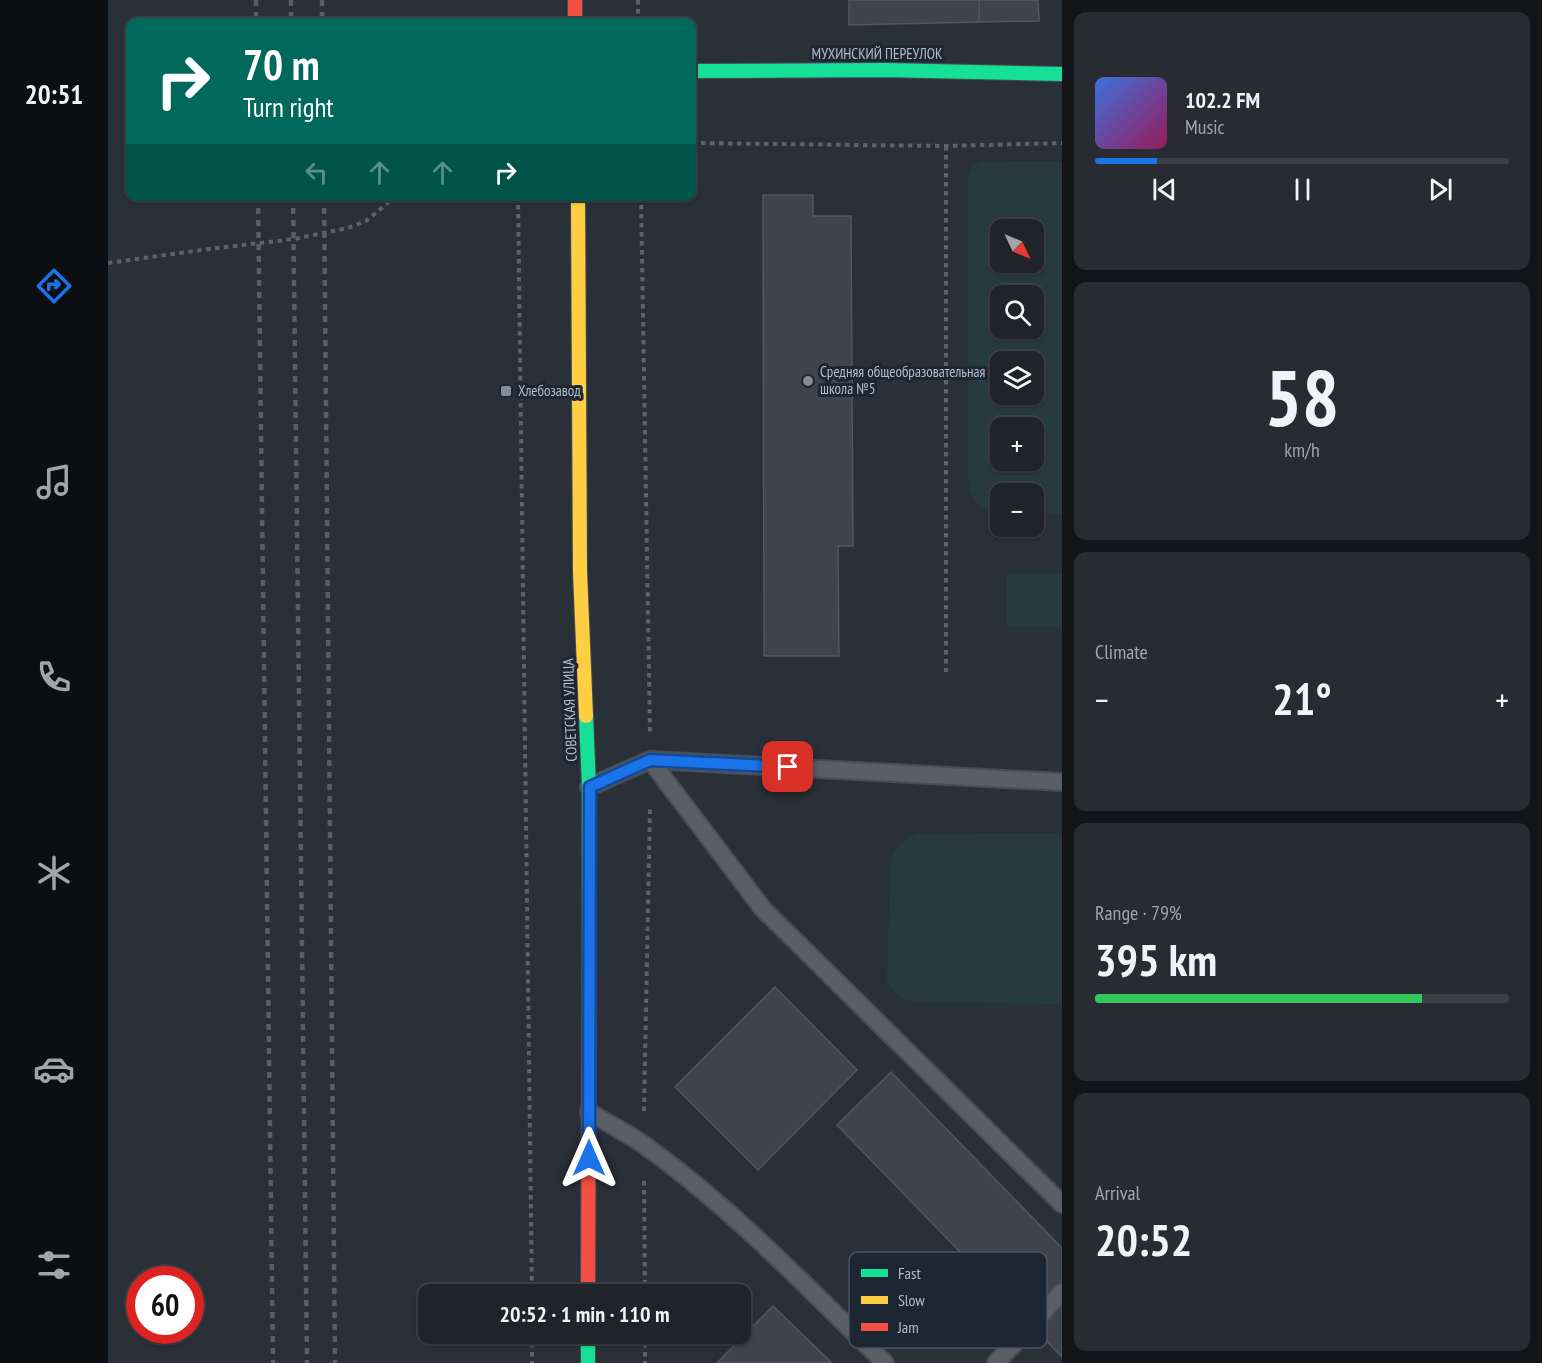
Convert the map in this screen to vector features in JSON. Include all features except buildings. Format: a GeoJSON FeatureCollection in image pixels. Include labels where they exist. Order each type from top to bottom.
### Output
{"type":"FeatureCollection","features":[{"type":"Feature","properties":{"kind":"main road"},"geometry":{"type":"LineString","coordinates":[[574,0],[575,18]]}},
{"type":"Feature","properties":{"kind":"main road","name":"МУХИНСКИЙ ПЕРЕУЛОК"},"geometry":{"type":"LineString","coordinates":[[696,70],[886,70],[1062,74]]}},
{"type":"Feature","properties":{"kind":"main road","name":"СОВЕТСКАЯ УЛИЦА"},"geometry":{"type":"LineString","coordinates":[[578,201],[580,573],[590,787],[588,1284]]}},
{"type":"Feature","properties":{"kind":"main road"},"geometry":{"type":"LineString","coordinates":[[588,1344],[588,1363]]}},
{"type":"Feature","properties":{"kind":"lane"},"geometry":{"type":"LineString","coordinates":[[590,787],[650,760],[1062,782]]}},
{"type":"Feature","properties":{"kind":"lane"},"geometry":{"type":"LineString","coordinates":[[650,760],[763,909],[1062,1204]]}},
{"type":"Feature","properties":{"kind":"lane"},"geometry":{"type":"LineString","coordinates":[[589,1112],[644,1145],[704,1193],[849,1328]]}},
{"type":"Feature","properties":{"kind":"lane"},"geometry":{"type":"LineString","coordinates":[[1047,1308],[1062,1292]]}},
{"type":"Feature","properties":{"kind":"lane"},"geometry":{"type":"LineString","coordinates":[[869,1348],[885,1363]]}},
{"type":"Feature","properties":{"kind":"lane"},"geometry":{"type":"LineString","coordinates":[[996,1363],[1010,1348]]}},
{"type":"Feature","properties":{"kind":"path"},"geometry":{"type":"LineString","coordinates":[[638,0],[638,18]]}},
{"type":"Feature","properties":{"kind":"path"},"geometry":{"type":"LineString","coordinates":[[696,143],[946,146],[1062,144]]}},
{"type":"Feature","properties":{"kind":"path"},"geometry":{"type":"LineString","coordinates":[[946,146],[946,672]]}},
{"type":"Feature","properties":{"kind":"path"},"geometry":{"type":"LineString","coordinates":[[108,263],[294,239],[348,228],[366,220],[390,201]]}},
{"type":"Feature","properties":{"kind":"path"},"geometry":{"type":"LineString","coordinates":[[518,201],[531,1284]]}},
{"type":"Feature","properties":{"kind":"path"},"geometry":{"type":"LineString","coordinates":[[532,1344],[532,1363]]}},
{"type":"Feature","properties":{"kind":"path"},"geometry":{"type":"LineString","coordinates":[[645,1344],[645,1363]]}},
{"type":"Feature","properties":{"kind":"green space"},"geometry":{"type":"Polygon","coordinates":[[[1062,161],[1062,514],[1044,514],[1044,483],[990,483],[990,511],[974,499],[969,487],[968,177],[973,166],[981,162],[1062,161]]]}},
{"type":"Feature","properties":{"kind":"green space"},"geometry":{"type":"Polygon","coordinates":[[[1007,574],[1062,574],[1062,627],[1007,627],[1007,574]]]}},
{"type":"Feature","properties":{"kind":"green space"},"geometry":{"type":"Polygon","coordinates":[[[1062,833],[1062,1004],[913,1002],[894,992],[887,981],[890,865],[896,849],[903,842],[918,834],[1062,833]]]}},
{"type":"Feature","properties":{"kind":"railway"},"geometry":{"type":"LineString","coordinates":[[256,0],[256,18]]}},
{"type":"Feature","properties":{"kind":"railway"},"geometry":{"type":"LineString","coordinates":[[291,0],[291,18]]}},
{"type":"Feature","properties":{"kind":"railway"},"geometry":{"type":"LineString","coordinates":[[322,0],[322,18]]}},
{"type":"Feature","properties":{"kind":"railway"},"geometry":{"type":"LineString","coordinates":[[258,201],[273,1363]]}},
{"type":"Feature","properties":{"kind":"railway"},"geometry":{"type":"LineString","coordinates":[[293,201],[307,1363]]}},
{"type":"Feature","properties":{"kind":"railway"},"geometry":{"type":"LineString","coordinates":[[324,201],[335,1363]]}},
{"type":"Feature","properties":{"kind":"traffic: fast"},"geometry":{"type":"LineString","coordinates":[[696,71],[886,70],[1062,74]]}},
{"type":"Feature","properties":{"kind":"traffic: fast"},"geometry":{"type":"LineString","coordinates":[[586,716],[589,787],[589,1008]]}},
{"type":"Feature","properties":{"kind":"traffic: fast"},"geometry":{"type":"LineString","coordinates":[[588,1344],[588,1363]]}},
{"type":"Feature","properties":{"kind":"traffic: slow"},"geometry":{"type":"LineString","coordinates":[[578,201],[580,572],[586,716]]}},
{"type":"Feature","properties":{"kind":"traffic: jam"},"geometry":{"type":"LineString","coordinates":[[575,0],[575,18]]}},
{"type":"Feature","properties":{"kind":"traffic: jam"},"geometry":{"type":"LineString","coordinates":[[588,1284],[589,1008]]}},
{"type":"Feature","properties":{"kind":"place","name":"Средняя общеобразовательная школа №5"},"geometry":{"type":"Point","coordinates":[808,381]}},
{"type":"Feature","properties":{"kind":"place","name":"Хлебозавод"},"geometry":{"type":"Point","coordinates":[506,391]}},
{"type":"Feature","properties":{"kind":"route"},"geometry":{"type":"LineString","coordinates":[[589,1158],[590,787],[650,760],[788,767]]}}]}
